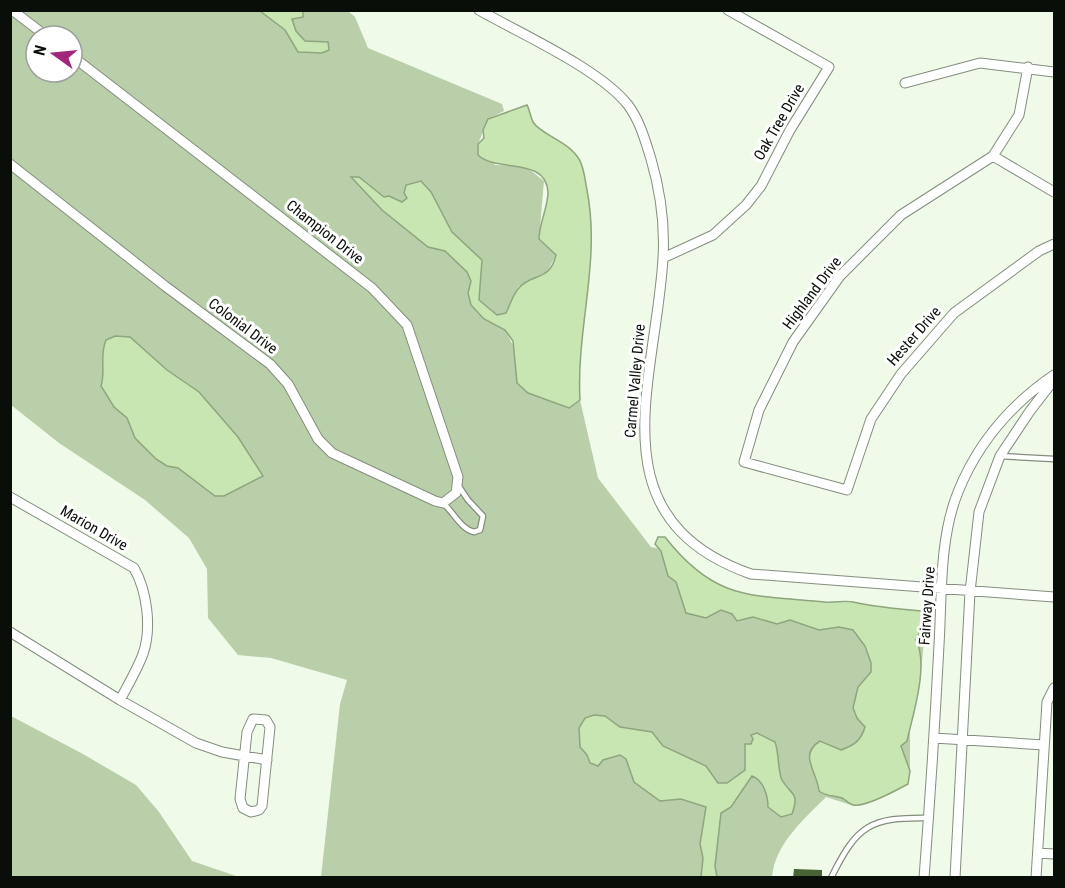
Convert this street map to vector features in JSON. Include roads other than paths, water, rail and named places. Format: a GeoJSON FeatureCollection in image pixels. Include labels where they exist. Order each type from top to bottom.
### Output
{"type":"FeatureCollection","features":[{"type":"Feature","properties":{"kind":"street"},"geometry":{"type":"LineString","coordinates":[[12,10],[30,24]]}},
{"type":"Feature","properties":{"kind":"street","name":"Carmel Valley Drive"},"geometry":{"type":"LineString","coordinates":[[479,10],[603,80],[628,105],[643,132],[656,175],[663,229],[663,258],[643,436],[645,459],[669,517],[690,542],[720,562],[751,574],[942,591],[1054,597]]}},
{"type":"Feature","properties":{"kind":"street","name":"Oak Tree Drive"},"geometry":{"type":"LineString","coordinates":[[663,258],[713,235],[746,205],[761,186],[790,130],[829,67],[728,10]]}},
{"type":"Feature","properties":{"kind":"street"},"geometry":{"type":"LineString","coordinates":[[905,83],[980,63],[1028,67],[1054,72]]}},
{"type":"Feature","properties":{"kind":"street","name":"Champion Drive"},"geometry":{"type":"LineString","coordinates":[[84,65],[372,288],[407,325],[458,477],[458,485]]}},
{"type":"Feature","properties":{"kind":"street","name":"Highland Drive"},"geometry":{"type":"LineString","coordinates":[[847,489],[744,462],[759,410],[793,342],[840,276],[900,215],[993,156],[1019,114],[1028,67]]}},
{"type":"Feature","properties":{"kind":"street"},"geometry":{"type":"LineString","coordinates":[[993,156],[1054,192]]}},
{"type":"Feature","properties":{"kind":"street","name":"Colonial Drive"},"geometry":{"type":"LineString","coordinates":[[10,164],[165,286],[270,364],[288,384],[318,439],[332,453],[447,501]]}},
{"type":"Feature","properties":{"kind":"street","name":"Hester Drive"},"geometry":{"type":"LineString","coordinates":[[847,489],[871,419],[901,374],[954,313],[1039,251],[1054,244]]}},
{"type":"Feature","properties":{"kind":"street","name":"Fairway Drive"},"geometry":{"type":"LineString","coordinates":[[924,878],[942,591],[949,528],[957,494],[971,462],[1002,417],[1026,394],[1054,377]]}},
{"type":"Feature","properties":{"kind":"street","name":"Fairway Drive"},"geometry":{"type":"LineString","coordinates":[[955,878],[970,592],[979,512],[1000,456],[1054,377]]}},
{"type":"Feature","properties":{"kind":"street"},"geometry":{"type":"LineString","coordinates":[[447,501],[458,485]]}},
{"type":"Feature","properties":{"kind":"street","name":"Marion Drive"},"geometry":{"type":"LineString","coordinates":[[10,497],[134,568],[144,586],[146,639],[143,654],[120,700]]}},
{"type":"Feature","properties":{"kind":"street"},"geometry":{"type":"LineString","coordinates":[[10,632],[120,700],[196,743],[267,760]]}},
{"type":"Feature","properties":{"kind":"street"},"geometry":{"type":"LineString","coordinates":[[1036,878],[1047,702],[1054,688]]}},
{"type":"Feature","properties":{"kind":"street"},"geometry":{"type":"LineString","coordinates":[[253,719],[266,720],[270,727],[267,760],[262,806],[259,810],[251,812],[243,808],[241,804],[248,726],[253,719]]}},
{"type":"Feature","properties":{"kind":"street"},"geometry":{"type":"LineString","coordinates":[[934,738],[1044,745]]}},
{"type":"Feature","properties":{"kind":"street"},"geometry":{"type":"LineString","coordinates":[[1038,853],[1054,854]]}},
{"type":"Feature","properties":{"kind":"lane"},"geometry":{"type":"LineString","coordinates":[[1000,456],[1054,459]]}},
{"type":"Feature","properties":{"kind":"lane"},"geometry":{"type":"LineString","coordinates":[[447,501],[462,527],[474,532],[480,530],[483,516],[458,485]]}},
{"type":"Feature","properties":{"kind":"lane"},"geometry":{"type":"LineString","coordinates":[[831,878],[849,842],[873,825],[895,818],[929,818]]}}]}
